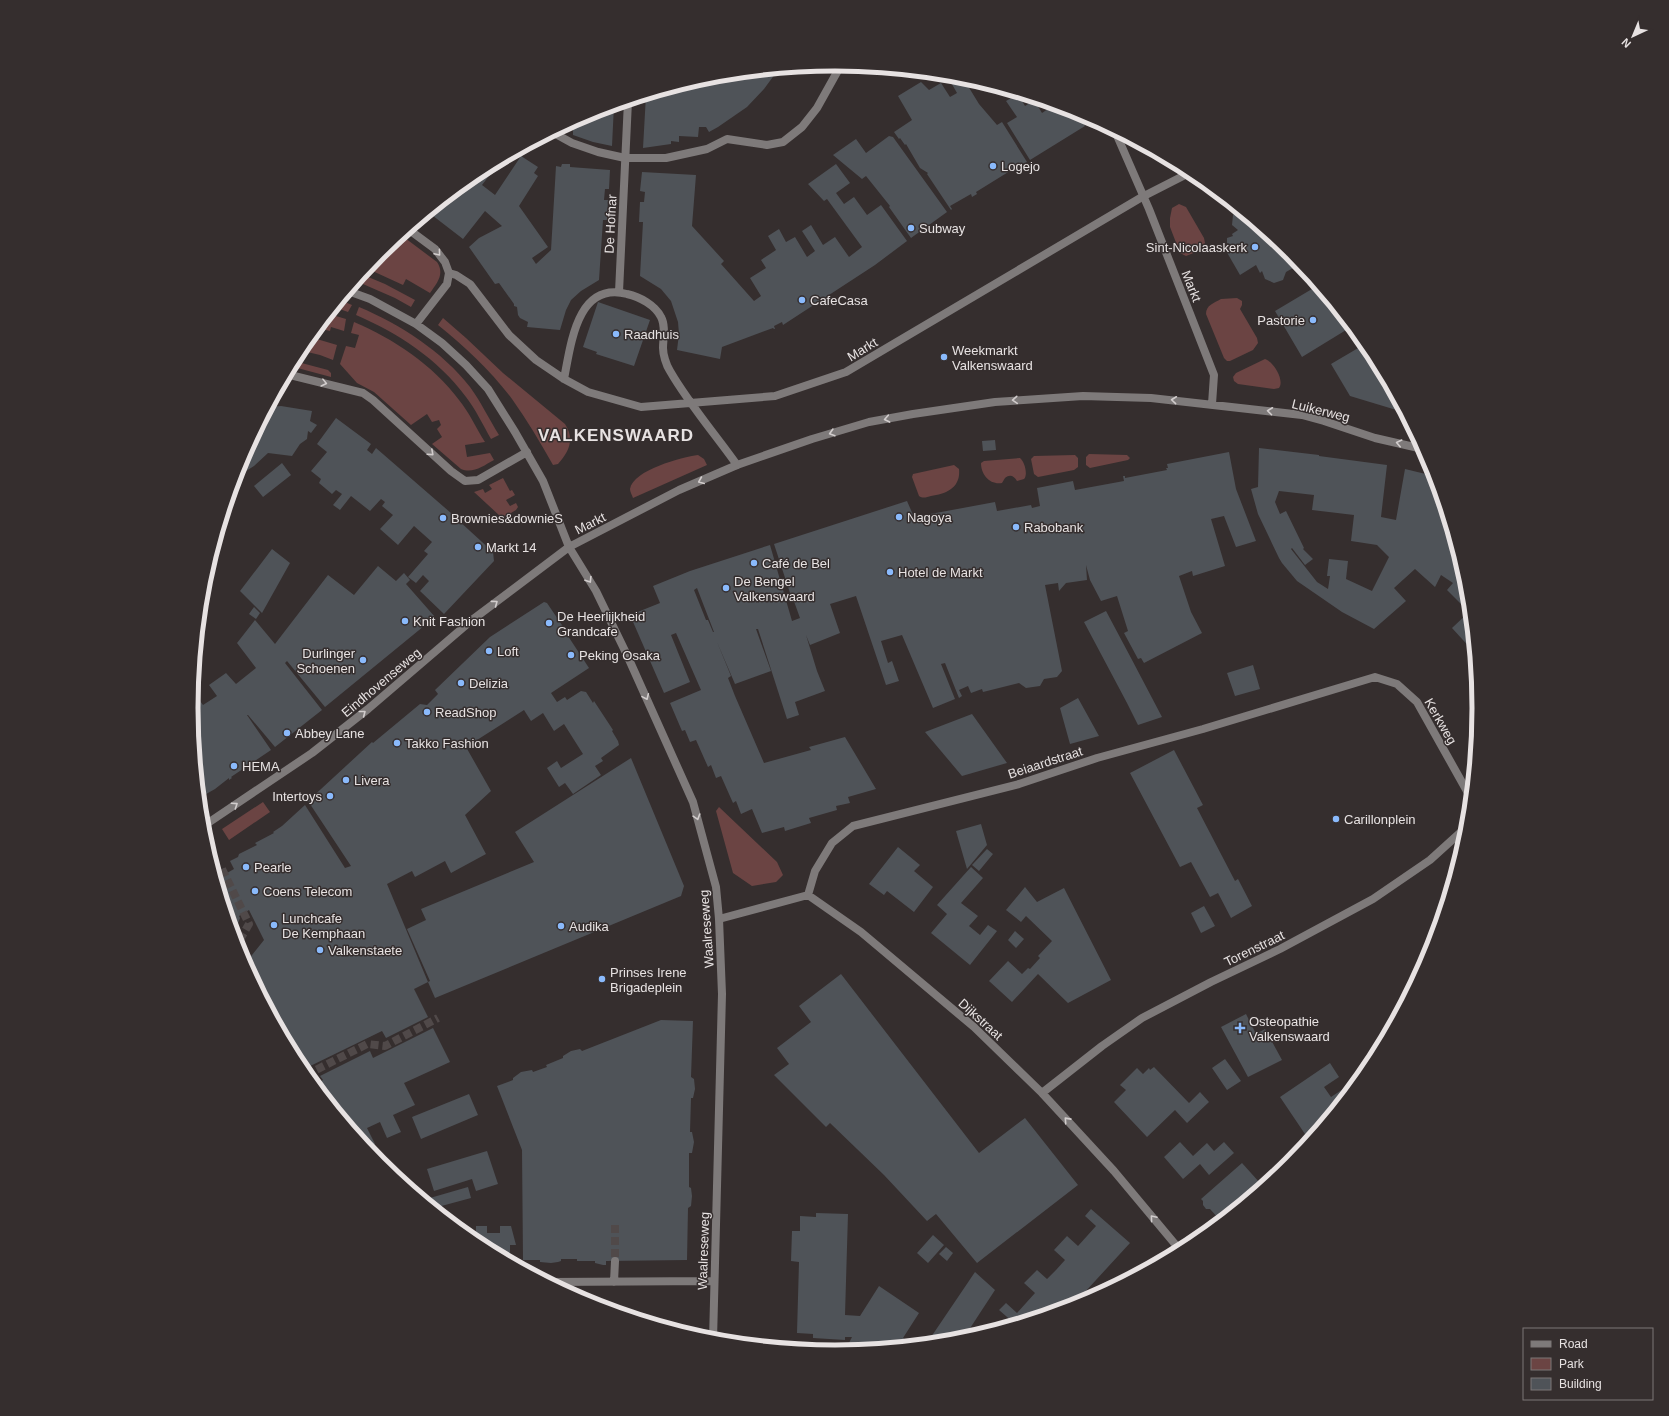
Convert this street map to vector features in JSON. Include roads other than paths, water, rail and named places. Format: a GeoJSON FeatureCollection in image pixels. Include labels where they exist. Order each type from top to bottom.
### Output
{"type":"FeatureCollection","features":[{"type":"Feature","properties":{"kind":"street"},"geometry":{"type":"LineString","coordinates":[[557,135],[572,143],[598,152],[625,158],[666,158],[708,149],[727,139],[767,145],[783,142],[802,127],[816,108],[837,71]]}},
{"type":"Feature","properties":{"kind":"street","name":"De Hofnar"},"geometry":{"type":"LineString","coordinates":[[619,292],[628,106]]}},
{"type":"Feature","properties":{"kind":"street"},"geometry":{"type":"LineString","coordinates":[[1118,138],[1142,197],[1184,175]]}},
{"type":"Feature","properties":{"kind":"street","name":"Markt"},"geometry":{"type":"LineString","coordinates":[[352,293],[370,299],[416,324],[442,343],[475,374],[488,389],[527,452],[543,482],[569,547],[679,490],[737,465],[812,439],[869,422],[996,402],[1083,396],[1151,398],[1212,404],[1214,375],[1149,209],[1142,197],[846,372],[775,396],[641,407],[588,392],[564,379],[536,360],[509,335],[470,284],[456,275],[449,273]]}},
{"type":"Feature","properties":{"kind":"street"},"geometry":{"type":"LineString","coordinates":[[411,232],[435,249],[445,262],[449,273],[447,284],[416,324]]}},
{"type":"Feature","properties":{"kind":"street"},"geometry":{"type":"LineString","coordinates":[[564,379],[576,326],[582,312],[593,298],[606,293],[619,292],[643,300],[653,307],[662,318],[664,332],[663,350],[669,369],[737,465]]}},
{"type":"Feature","properties":{"kind":"street"},"geometry":{"type":"LineString","coordinates":[[292,375],[363,393],[373,400],[451,471],[465,481],[478,480],[527,452]]}},
{"type":"Feature","properties":{"kind":"street","name":"Luikerweg"},"geometry":{"type":"LineString","coordinates":[[1212,404],[1302,415],[1375,438],[1416,447]]}},
{"type":"Feature","properties":{"kind":"street","name":"Eindhovenseweg"},"geometry":{"type":"LineString","coordinates":[[208,823],[312,753],[368,709],[472,620],[569,547]]}},
{"type":"Feature","properties":{"kind":"street","name":"Waalreseweg"},"geometry":{"type":"LineString","coordinates":[[569,547],[603,606],[693,802],[716,887],[719,919],[722,1002],[713,1334]]}},
{"type":"Feature","properties":{"kind":"street","name":"Kerkweg"},"geometry":{"type":"LineString","coordinates":[[1324,691],[1375,676],[1397,684],[1417,702],[1466,790]]}},
{"type":"Feature","properties":{"kind":"street","name":"Beiaardstraat"},"geometry":{"type":"LineString","coordinates":[[808,895],[815,871],[832,843],[853,826],[1018,784],[1097,758],[1203,729],[1324,691]]}},
{"type":"Feature","properties":{"kind":"street","name":"Torenstraat"},"geometry":{"type":"LineString","coordinates":[[1042,1093],[1102,1046],[1142,1018],[1211,982],[1280,949],[1373,899],[1430,860],[1459,834]]}},
{"type":"Feature","properties":{"kind":"street"},"geometry":{"type":"LineString","coordinates":[[719,919],[808,895]]}},
{"type":"Feature","properties":{"kind":"street","name":"Dijkstraat"},"geometry":{"type":"LineString","coordinates":[[808,895],[861,932],[974,1027],[1042,1093],[1114,1171],[1176,1245]]}},
{"type":"Feature","properties":{"kind":"street"},"geometry":{"type":"LineString","coordinates":[[614,1282],[615,1261]]}},
{"type":"Feature","properties":{"kind":"street"},"geometry":{"type":"LineString","coordinates":[[559,1282],[714,1281]]}},
{"type":"Feature","properties":{"kind":"tunnel"},"geometry":{"type":"LineString","coordinates":[[222,869],[249,924],[241,938]]}},
{"type":"Feature","properties":{"kind":"tunnel"},"geometry":{"type":"LineString","coordinates":[[312,1072],[367,1044],[385,1046],[438,1018]]}},
{"type":"Feature","properties":{"kind":"tunnel"},"geometry":{"type":"LineString","coordinates":[[615,1225],[615,1261]]}},
{"type":"Feature","properties":{"kind":"place","name":"Logejo"},"geometry":{"type":"Point","coordinates":[993,166]}},
{"type":"Feature","properties":{"kind":"place","name":"Subway"},"geometry":{"type":"Point","coordinates":[911,228]}},
{"type":"Feature","properties":{"kind":"place","name":"Sint-Nicolaaskerk"},"geometry":{"type":"Point","coordinates":[1255,247]}},
{"type":"Feature","properties":{"kind":"place","name":"CafeCasa"},"geometry":{"type":"Point","coordinates":[802,300]}},
{"type":"Feature","properties":{"kind":"place","name":"Pastorie"},"geometry":{"type":"Point","coordinates":[1313,320]}},
{"type":"Feature","properties":{"kind":"place","name":"Raadhuis"},"geometry":{"type":"Point","coordinates":[616,334]}},
{"type":"Feature","properties":{"kind":"place","name":"Weekmarkt Valkenswaard"},"geometry":{"type":"Point","coordinates":[944,357]}},
{"type":"Feature","properties":{"kind":"place","name":"Nagoya"},"geometry":{"type":"Point","coordinates":[899,517]}},
{"type":"Feature","properties":{"kind":"place","name":"Brownies&downieS"},"geometry":{"type":"Point","coordinates":[443,518]}},
{"type":"Feature","properties":{"kind":"place","name":"Rabobank"},"geometry":{"type":"Point","coordinates":[1016,527]}},
{"type":"Feature","properties":{"kind":"place","name":"Markt 14"},"geometry":{"type":"Point","coordinates":[478,547]}},
{"type":"Feature","properties":{"kind":"place","name":"Café de Bel"},"geometry":{"type":"Point","coordinates":[754,563]}},
{"type":"Feature","properties":{"kind":"place","name":"Hotel de Markt"},"geometry":{"type":"Point","coordinates":[890,572]}},
{"type":"Feature","properties":{"kind":"place","name":"De Bengel Valkenswaard"},"geometry":{"type":"Point","coordinates":[726,588]}},
{"type":"Feature","properties":{"kind":"place","name":"Knit Fashion"},"geometry":{"type":"Point","coordinates":[405,621]}},
{"type":"Feature","properties":{"kind":"place","name":"De Heerlijkheid Grandcafe"},"geometry":{"type":"Point","coordinates":[549,623]}},
{"type":"Feature","properties":{"kind":"place","name":"Loft"},"geometry":{"type":"Point","coordinates":[489,651]}},
{"type":"Feature","properties":{"kind":"place","name":"Peking Osaka"},"geometry":{"type":"Point","coordinates":[571,655]}},
{"type":"Feature","properties":{"kind":"place","name":"Durlinger Schoenen"},"geometry":{"type":"Point","coordinates":[363,660]}},
{"type":"Feature","properties":{"kind":"place","name":"Delizia"},"geometry":{"type":"Point","coordinates":[461,683]}},
{"type":"Feature","properties":{"kind":"place","name":"ReadShop"},"geometry":{"type":"Point","coordinates":[427,712]}},
{"type":"Feature","properties":{"kind":"place","name":"Abbey Lane"},"geometry":{"type":"Point","coordinates":[287,733]}},
{"type":"Feature","properties":{"kind":"place","name":"Takko Fashion"},"geometry":{"type":"Point","coordinates":[397,743]}},
{"type":"Feature","properties":{"kind":"place","name":"HEMA"},"geometry":{"type":"Point","coordinates":[234,766]}},
{"type":"Feature","properties":{"kind":"place","name":"Livera"},"geometry":{"type":"Point","coordinates":[346,780]}},
{"type":"Feature","properties":{"kind":"place","name":"Intertoys"},"geometry":{"type":"Point","coordinates":[330,796]}},
{"type":"Feature","properties":{"kind":"place","name":"Carillonplein"},"geometry":{"type":"Point","coordinates":[1336,819]}},
{"type":"Feature","properties":{"kind":"place","name":"Pearle"},"geometry":{"type":"Point","coordinates":[246,867]}},
{"type":"Feature","properties":{"kind":"place","name":"Coens Telecom"},"geometry":{"type":"Point","coordinates":[255,891]}},
{"type":"Feature","properties":{"kind":"place","name":"Lunchcafe De Kemphaan"},"geometry":{"type":"Point","coordinates":[274,925]}},
{"type":"Feature","properties":{"kind":"place","name":"Audika"},"geometry":{"type":"Point","coordinates":[561,926]}},
{"type":"Feature","properties":{"kind":"place","name":"Valkenstaete"},"geometry":{"type":"Point","coordinates":[320,950]}},
{"type":"Feature","properties":{"kind":"place","name":"Prinses Irene Brigadeplein"},"geometry":{"type":"Point","coordinates":[602,979]}},
{"type":"Feature","properties":{"kind":"place","name":"Osteopathie Valkenswaard"},"geometry":{"type":"Point","coordinates":[1240,1028]}},
{"type":"Feature","properties":{"kind":"district","name":"VALKENSWAARD"},"geometry":{"type":"Point","coordinates":[616,435]}}]}
